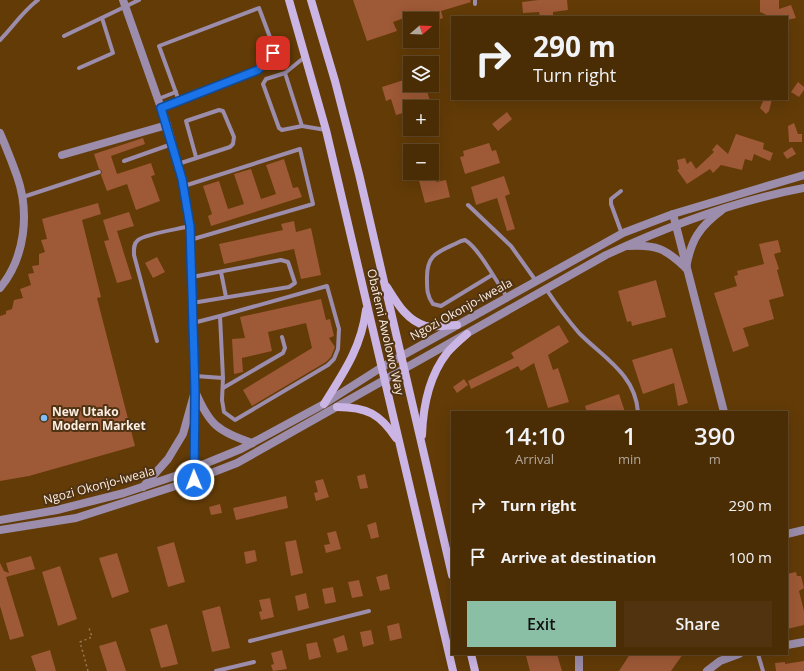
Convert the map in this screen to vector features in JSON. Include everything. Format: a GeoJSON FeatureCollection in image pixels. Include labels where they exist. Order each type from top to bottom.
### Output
{"type":"FeatureCollection","features":[{"type":"Feature","properties":{"kind":"main road","name":"Obafemi Awolowo Way"},"geometry":{"type":"LineString","coordinates":[[289,0],[306,55],[326,130],[452,671]]}},
{"type":"Feature","properties":{"kind":"main road","name":"Obafemi Awolowo Way"},"geometry":{"type":"LineString","coordinates":[[311,0],[335,81],[405,368],[451,571]]}},
{"type":"Feature","properties":{"kind":"main road"},"geometry":{"type":"LineString","coordinates":[[383,281],[401,309],[419,324],[427,327],[457,325]]}},
{"type":"Feature","properties":{"kind":"main road"},"geometry":{"type":"LineString","coordinates":[[324,404],[358,347],[364,328],[367,305]]}},
{"type":"Feature","properties":{"kind":"main road"},"geometry":{"type":"LineString","coordinates":[[422,446],[423,414],[439,364],[447,353],[467,334]]}},
{"type":"Feature","properties":{"kind":"main road"},"geometry":{"type":"LineString","coordinates":[[337,407],[354,407],[369,411],[380,418],[389,427],[399,441]]}},
{"type":"Feature","properties":{"kind":"main road"},"geometry":{"type":"LineString","coordinates":[[471,655],[475,671]]}},
{"type":"Feature","properties":{"kind":"street"},"geometry":{"type":"LineString","coordinates":[[124,3],[167,125],[178,164],[190,226],[195,391],[194,480]]}},
{"type":"Feature","properties":{"kind":"street"},"geometry":{"type":"LineString","coordinates":[[62,154],[167,125]]}},
{"type":"Feature","properties":{"kind":"street"},"geometry":{"type":"LineString","coordinates":[[0,133],[18,177],[23,197],[24,235],[15,263],[0,288]]}},
{"type":"Feature","properties":{"kind":"street","name":"Ngozi Okonjo-Iweala"},"geometry":{"type":"LineString","coordinates":[[0,520],[57,510],[143,487],[194,468],[252,443],[324,404],[401,356],[622,234],[673,214],[804,175]]}},
{"type":"Feature","properties":{"kind":"street","name":"Ngozi Okonjo-Iweala"},"geometry":{"type":"LineString","coordinates":[[1,530],[76,518],[194,480],[237,463],[546,288],[624,246],[676,224],[730,205],[804,188]]}},
{"type":"Feature","properties":{"kind":"street"},"geometry":{"type":"LineString","coordinates":[[686,268],[690,248],[695,237],[711,218],[730,205]]}},
{"type":"Feature","properties":{"kind":"street"},"geometry":{"type":"LineString","coordinates":[[673,214],[724,411]]}},
{"type":"Feature","properties":{"kind":"street"},"geometry":{"type":"LineString","coordinates":[[624,246],[646,245],[657,247],[674,257],[686,268]]}},
{"type":"Feature","properties":{"kind":"street"},"geometry":{"type":"LineString","coordinates":[[195,391],[205,414],[218,428],[227,434],[252,443]]}},
{"type":"Feature","properties":{"kind":"street"},"geometry":{"type":"LineString","coordinates":[[143,487],[168,459],[183,434],[195,391]]}},
{"type":"Feature","properties":{"kind":"street"},"geometry":{"type":"LineString","coordinates":[[789,532],[804,530]]}},
{"type":"Feature","properties":{"kind":"street"},"geometry":{"type":"LineString","coordinates":[[788,645],[804,642]]}},
{"type":"Feature","properties":{"kind":"street"},"geometry":{"type":"LineString","coordinates":[[577,670],[579,655]]}},
{"type":"Feature","properties":{"kind":"street"},"geometry":{"type":"LineString","coordinates":[[707,671],[720,661],[736,655]]}},
{"type":"Feature","properties":{"kind":"lane"},"geometry":{"type":"LineString","coordinates":[[0,40],[17,23],[26,9],[38,0]]}},
{"type":"Feature","properties":{"kind":"lane"},"geometry":{"type":"LineString","coordinates":[[64,36],[102,18],[124,3],[139,0]]}},
{"type":"Feature","properties":{"kind":"lane"},"geometry":{"type":"LineString","coordinates":[[161,108],[179,101],[258,70],[270,58],[274,48],[259,8],[159,46],[179,101]]}},
{"type":"Feature","properties":{"kind":"lane"},"geometry":{"type":"LineString","coordinates":[[79,68],[112,53],[102,18]]}},
{"type":"Feature","properties":{"kind":"lane"},"geometry":{"type":"LineString","coordinates":[[306,55],[285,73],[266,80],[263,84],[278,128],[282,130],[302,126],[326,130]]}},
{"type":"Feature","properties":{"kind":"lane"},"geometry":{"type":"LineString","coordinates":[[285,73],[302,126]]}},
{"type":"Feature","properties":{"kind":"lane"},"geometry":{"type":"LineString","coordinates":[[157,99],[176,92]]}},
{"type":"Feature","properties":{"kind":"lane"},"geometry":{"type":"LineString","coordinates":[[178,164],[230,148],[233,144],[234,137],[223,111],[219,110],[186,120],[196,158]]}},
{"type":"Feature","properties":{"kind":"lane"},"geometry":{"type":"LineString","coordinates":[[124,161],[172,144]]}},
{"type":"Feature","properties":{"kind":"lane"},"geometry":{"type":"LineString","coordinates":[[183,186],[300,149],[313,204],[190,240]]}},
{"type":"Feature","properties":{"kind":"lane"},"geometry":{"type":"LineString","coordinates":[[23,197],[99,172]]}},
{"type":"Feature","properties":{"kind":"lane"},"geometry":{"type":"LineString","coordinates":[[621,192],[611,199],[610,204],[622,234]]}},
{"type":"Feature","properties":{"kind":"lane"},"geometry":{"type":"LineString","coordinates":[[468,205],[511,246],[536,281]]}},
{"type":"Feature","properties":{"kind":"lane"},"geometry":{"type":"LineString","coordinates":[[157,341],[134,255],[134,246],[138,240],[145,237],[190,226]]}},
{"type":"Feature","properties":{"kind":"lane"},"geometry":{"type":"LineString","coordinates":[[492,275],[441,306],[433,304],[428,293],[428,262],[431,257],[461,240],[466,240],[471,243],[507,297]]}},
{"type":"Feature","properties":{"kind":"lane"},"geometry":{"type":"LineString","coordinates":[[192,277],[281,260],[288,262],[295,283],[289,287],[192,302]]}},
{"type":"Feature","properties":{"kind":"lane"},"geometry":{"type":"LineString","coordinates":[[221,272],[226,297]]}},
{"type":"Feature","properties":{"kind":"lane"},"geometry":{"type":"LineString","coordinates":[[193,323],[327,286],[339,329],[338,349],[328,365],[235,420],[224,412],[222,400],[223,378],[220,316]]}},
{"type":"Feature","properties":{"kind":"lane"},"geometry":{"type":"LineString","coordinates":[[546,288],[578,331],[621,372],[629,383],[637,399],[638,411]]}},
{"type":"Feature","properties":{"kind":"lane"},"geometry":{"type":"LineString","coordinates":[[223,388],[283,354],[284,348],[282,337]]}},
{"type":"Feature","properties":{"kind":"lane"},"geometry":{"type":"LineString","coordinates":[[194,376],[223,378]]}},
{"type":"Feature","properties":{"kind":"lane"},"geometry":{"type":"LineString","coordinates":[[250,641],[369,611]]}},
{"type":"Feature","properties":{"kind":"lane"},"geometry":{"type":"LineString","coordinates":[[758,655],[763,671]]}},
{"type":"Feature","properties":{"kind":"lane"},"geometry":{"type":"LineString","coordinates":[[216,671],[254,662]]}},
{"type":"Feature","properties":{"kind":"path"},"geometry":{"type":"LineString","coordinates":[[88,671],[80,642],[92,637],[89,628]]}},
{"type":"Feature","properties":{"kind":"building"},"geometry":{"type":"Polygon","coordinates":[[[353,0],[470,0],[471,2],[441,11],[443,18],[439,19],[439,12],[403,12],[403,18],[393,22],[397,31],[367,41],[353,0]]]}},
{"type":"Feature","properties":{"kind":"building"},"geometry":{"type":"Polygon","coordinates":[[[538,0],[567,0],[568,10],[553,12],[553,16],[540,16],[539,12],[523,13],[522,2],[538,0]]]}},
{"type":"Feature","properties":{"kind":"building"},"geometry":{"type":"Polygon","coordinates":[[[760,0],[779,0],[779,9],[791,5],[796,18],[788,20],[788,16],[769,16],[760,12],[760,0]]]}},
{"type":"Feature","properties":{"kind":"building"},"geometry":{"type":"Polygon","coordinates":[[[403,80],[403,92],[427,92],[430,100],[403,100],[403,113],[396,115],[391,99],[386,101],[382,87],[403,80]]]}},
{"type":"Feature","properties":{"kind":"building"},"geometry":{"type":"Polygon","coordinates":[[[798,82],[804,87],[804,90],[799,97],[791,92],[798,82]]]}},
{"type":"Feature","properties":{"kind":"building"},"geometry":{"type":"Polygon","coordinates":[[[764,100],[772,100],[769,111],[766,114],[760,108],[764,100]]]}},
{"type":"Feature","properties":{"kind":"building"},"geometry":{"type":"Polygon","coordinates":[[[507,112],[512,119],[498,131],[492,124],[507,112]]]}},
{"type":"Feature","properties":{"kind":"building"},"geometry":{"type":"Polygon","coordinates":[[[794,123],[798,134],[802,134],[802,142],[789,142],[788,126],[794,123]]]}},
{"type":"Feature","properties":{"kind":"building"},"geometry":{"type":"Polygon","coordinates":[[[736,134],[764,143],[763,149],[773,153],[770,161],[754,154],[752,161],[745,159],[742,170],[721,165],[713,173],[710,169],[687,184],[677,170],[679,169],[677,160],[685,158],[687,164],[691,161],[696,169],[714,152],[712,150],[717,144],[728,154],[736,134]]]}},
{"type":"Feature","properties":{"kind":"building"},"geometry":{"type":"Polygon","coordinates":[[[143,138],[145,144],[111,156],[117,174],[151,163],[155,175],[151,176],[160,201],[136,210],[127,184],[107,191],[101,175],[102,171],[99,169],[94,154],[143,138]]]}},
{"type":"Feature","properties":{"kind":"building"},"geometry":{"type":"Polygon","coordinates":[[[489,143],[492,151],[496,150],[500,163],[465,174],[460,157],[464,156],[463,151],[489,143]]]}},
{"type":"Feature","properties":{"kind":"building"},"geometry":{"type":"Polygon","coordinates":[[[792,147],[796,154],[787,159],[783,153],[792,147]]]}},
{"type":"Feature","properties":{"kind":"building"},"geometry":{"type":"Polygon","coordinates":[[[284,159],[293,188],[298,187],[302,197],[211,226],[208,216],[212,214],[203,186],[219,181],[228,209],[244,204],[234,174],[251,169],[261,199],[276,194],[266,165],[284,159]]]}},
{"type":"Feature","properties":{"kind":"building"},"geometry":{"type":"Polygon","coordinates":[[[504,176],[510,194],[505,196],[515,229],[507,231],[497,198],[476,205],[471,187],[504,176]]]}},
{"type":"Feature","properties":{"kind":"building"},"geometry":{"type":"Polygon","coordinates":[[[419,180],[436,180],[436,182],[446,180],[450,197],[425,203],[419,180]]]}},
{"type":"Feature","properties":{"kind":"building"},"geometry":{"type":"Polygon","coordinates":[[[98,203],[101,214],[82,220],[101,297],[97,298],[135,446],[29,476],[0,481],[0,316],[6,314],[6,311],[12,309],[14,300],[23,298],[20,289],[31,285],[28,274],[34,273],[32,266],[39,265],[39,254],[45,252],[41,240],[47,239],[42,219],[98,203]]]}},
{"type":"Feature","properties":{"kind":"building"},"geometry":{"type":"Polygon","coordinates":[[[129,212],[134,226],[117,231],[132,279],[117,283],[104,241],[109,240],[103,220],[129,212]]]}},
{"type":"Feature","properties":{"kind":"building"},"geometry":{"type":"Polygon","coordinates":[[[294,221],[296,232],[311,228],[321,275],[301,279],[294,249],[224,264],[219,244],[283,230],[281,224],[294,221]]]}},
{"type":"Feature","properties":{"kind":"building"},"geometry":{"type":"Polygon","coordinates":[[[778,240],[781,252],[774,254],[779,269],[777,270],[784,296],[769,300],[774,319],[743,328],[749,346],[733,352],[714,293],[737,286],[734,276],[738,275],[737,271],[764,264],[759,244],[778,240]]]}},
{"type":"Feature","properties":{"kind":"building"},"geometry":{"type":"Polygon","coordinates":[[[157,257],[165,272],[153,278],[145,263],[157,257]]]}},
{"type":"Feature","properties":{"kind":"building"},"geometry":{"type":"Polygon","coordinates":[[[656,280],[666,317],[632,326],[631,321],[627,322],[618,291],[656,280]]]}},
{"type":"Feature","properties":{"kind":"building"},"geometry":{"type":"Polygon","coordinates":[[[321,299],[326,320],[330,319],[334,336],[329,338],[335,347],[331,357],[326,362],[252,406],[243,390],[312,348],[306,323],[268,332],[272,351],[242,358],[243,372],[234,374],[232,339],[245,338],[240,317],[321,299]]]}},
{"type":"Feature","properties":{"kind":"building"},"geometry":{"type":"Polygon","coordinates":[[[559,325],[569,342],[548,355],[553,370],[558,368],[569,402],[548,408],[534,363],[521,371],[518,366],[471,389],[468,381],[514,358],[511,353],[559,325]]]}},
{"type":"Feature","properties":{"kind":"building"},"geometry":{"type":"Polygon","coordinates":[[[672,348],[688,403],[678,406],[674,383],[643,394],[632,360],[672,348]]]}},
{"type":"Feature","properties":{"kind":"building"},"geometry":{"type":"Polygon","coordinates":[[[464,379],[468,385],[457,393],[453,387],[464,379]]]}},
{"type":"Feature","properties":{"kind":"building"},"geometry":{"type":"Polygon","coordinates":[[[619,394],[625,411],[587,411],[585,406],[619,394]]]}},
{"type":"Feature","properties":{"kind":"building"},"geometry":{"type":"Polygon","coordinates":[[[365,474],[368,488],[360,489],[357,476],[365,474]]]}},
{"type":"Feature","properties":{"kind":"building"},"geometry":{"type":"Polygon","coordinates":[[[323,479],[329,497],[316,501],[314,493],[318,492],[315,481],[323,479]]]}},
{"type":"Feature","properties":{"kind":"building"},"geometry":{"type":"Polygon","coordinates":[[[286,496],[288,508],[236,520],[233,508],[286,496]]]}},
{"type":"Feature","properties":{"kind":"building"},"geometry":{"type":"Polygon","coordinates":[[[220,504],[222,513],[211,515],[209,507],[220,504]]]}},
{"type":"Feature","properties":{"kind":"building"},"geometry":{"type":"Polygon","coordinates":[[[376,522],[379,537],[371,539],[367,525],[376,522]]]}},
{"type":"Feature","properties":{"kind":"building"},"geometry":{"type":"Polygon","coordinates":[[[336,531],[341,549],[326,553],[324,545],[330,544],[327,533],[336,531]]]}},
{"type":"Feature","properties":{"kind":"building"},"geometry":{"type":"Polygon","coordinates":[[[296,540],[303,573],[291,576],[285,542],[296,540]]]}},
{"type":"Feature","properties":{"kind":"building"},"geometry":{"type":"Polygon","coordinates":[[[174,542],[185,582],[168,587],[157,547],[174,542]]]}},
{"type":"Feature","properties":{"kind":"building"},"geometry":{"type":"Polygon","coordinates":[[[255,550],[257,561],[246,564],[244,552],[255,550]]]}},
{"type":"Feature","properties":{"kind":"building"},"geometry":{"type":"Polygon","coordinates":[[[117,553],[129,592],[112,598],[99,558],[117,553]]]}},
{"type":"Feature","properties":{"kind":"building"},"geometry":{"type":"Polygon","coordinates":[[[31,556],[35,569],[6,577],[24,636],[10,640],[0,606],[0,563],[4,571],[9,573],[6,563],[31,556]]]}},
{"type":"Feature","properties":{"kind":"building"},"geometry":{"type":"Polygon","coordinates":[[[60,566],[77,619],[58,626],[42,572],[60,566]]]}},
{"type":"Feature","properties":{"kind":"building"},"geometry":{"type":"Polygon","coordinates":[[[796,572],[797,576],[801,576],[804,588],[799,591],[804,611],[804,625],[788,629],[788,574],[796,572]]]}},
{"type":"Feature","properties":{"kind":"building"},"geometry":{"type":"Polygon","coordinates":[[[387,574],[390,589],[380,591],[376,577],[387,574]]]}},
{"type":"Feature","properties":{"kind":"building"},"geometry":{"type":"Polygon","coordinates":[[[359,580],[363,596],[352,598],[348,582],[359,580]]]}},
{"type":"Feature","properties":{"kind":"building"},"geometry":{"type":"Polygon","coordinates":[[[333,587],[336,602],[325,604],[322,589],[333,587]]]}},
{"type":"Feature","properties":{"kind":"building"},"geometry":{"type":"Polygon","coordinates":[[[306,593],[309,608],[298,611],[295,596],[306,593]]]}},
{"type":"Feature","properties":{"kind":"building"},"geometry":{"type":"Polygon","coordinates":[[[270,598],[274,617],[261,620],[259,612],[262,611],[259,600],[270,598]]]}},
{"type":"Feature","properties":{"kind":"building"},"geometry":{"type":"Polygon","coordinates":[[[220,606],[230,648],[212,652],[202,611],[220,606]]]}},
{"type":"Feature","properties":{"kind":"building"},"geometry":{"type":"Polygon","coordinates":[[[399,623],[402,638],[390,641],[387,626],[399,623]]]}},
{"type":"Feature","properties":{"kind":"building"},"geometry":{"type":"Polygon","coordinates":[[[167,624],[178,664],[161,668],[150,629],[167,624]]]}},
{"type":"Feature","properties":{"kind":"building"},"geometry":{"type":"Polygon","coordinates":[[[371,630],[374,644],[363,647],[360,632],[371,630]]]}},
{"type":"Feature","properties":{"kind":"building"},"geometry":{"type":"Polygon","coordinates":[[[344,635],[348,650],[337,653],[333,639],[344,635]]]}},
{"type":"Feature","properties":{"kind":"building"},"geometry":{"type":"Polygon","coordinates":[[[116,641],[126,671],[107,671],[99,646],[116,641]]]}},
{"type":"Feature","properties":{"kind":"building"},"geometry":{"type":"Polygon","coordinates":[[[317,642],[321,657],[309,660],[306,644],[317,642]]]}},
{"type":"Feature","properties":{"kind":"building"},"geometry":{"type":"Polygon","coordinates":[[[50,650],[56,671],[36,671],[31,656],[50,650]]]}},
{"type":"Feature","properties":{"kind":"building"},"geometry":{"type":"Polygon","coordinates":[[[282,650],[287,669],[273,671],[271,665],[274,664],[271,653],[282,650]]]}},
{"type":"Feature","properties":{"kind":"building"},"geometry":{"type":"Polygon","coordinates":[[[557,655],[562,671],[530,671],[526,656],[557,655]]]}},
{"type":"Feature","properties":{"kind":"building"},"geometry":{"type":"Polygon","coordinates":[[[629,655],[682,655],[671,671],[619,671],[629,655]]]}},
{"type":"Feature","properties":{"kind":"building"},"geometry":{"type":"Polygon","coordinates":[[[804,661],[804,671],[776,671],[775,663],[785,662],[785,664],[804,661]]]}},
{"type":"Feature","properties":{"kind":"place","name":"New Utako Modern Market"},"geometry":{"type":"Point","coordinates":[44,418]}},
{"type":"Feature","properties":{"kind":"route"},"geometry":{"type":"LineString","coordinates":[[194,480],[195,391],[190,226],[182,179],[161,108],[258,70],[273,53]]}}]}
